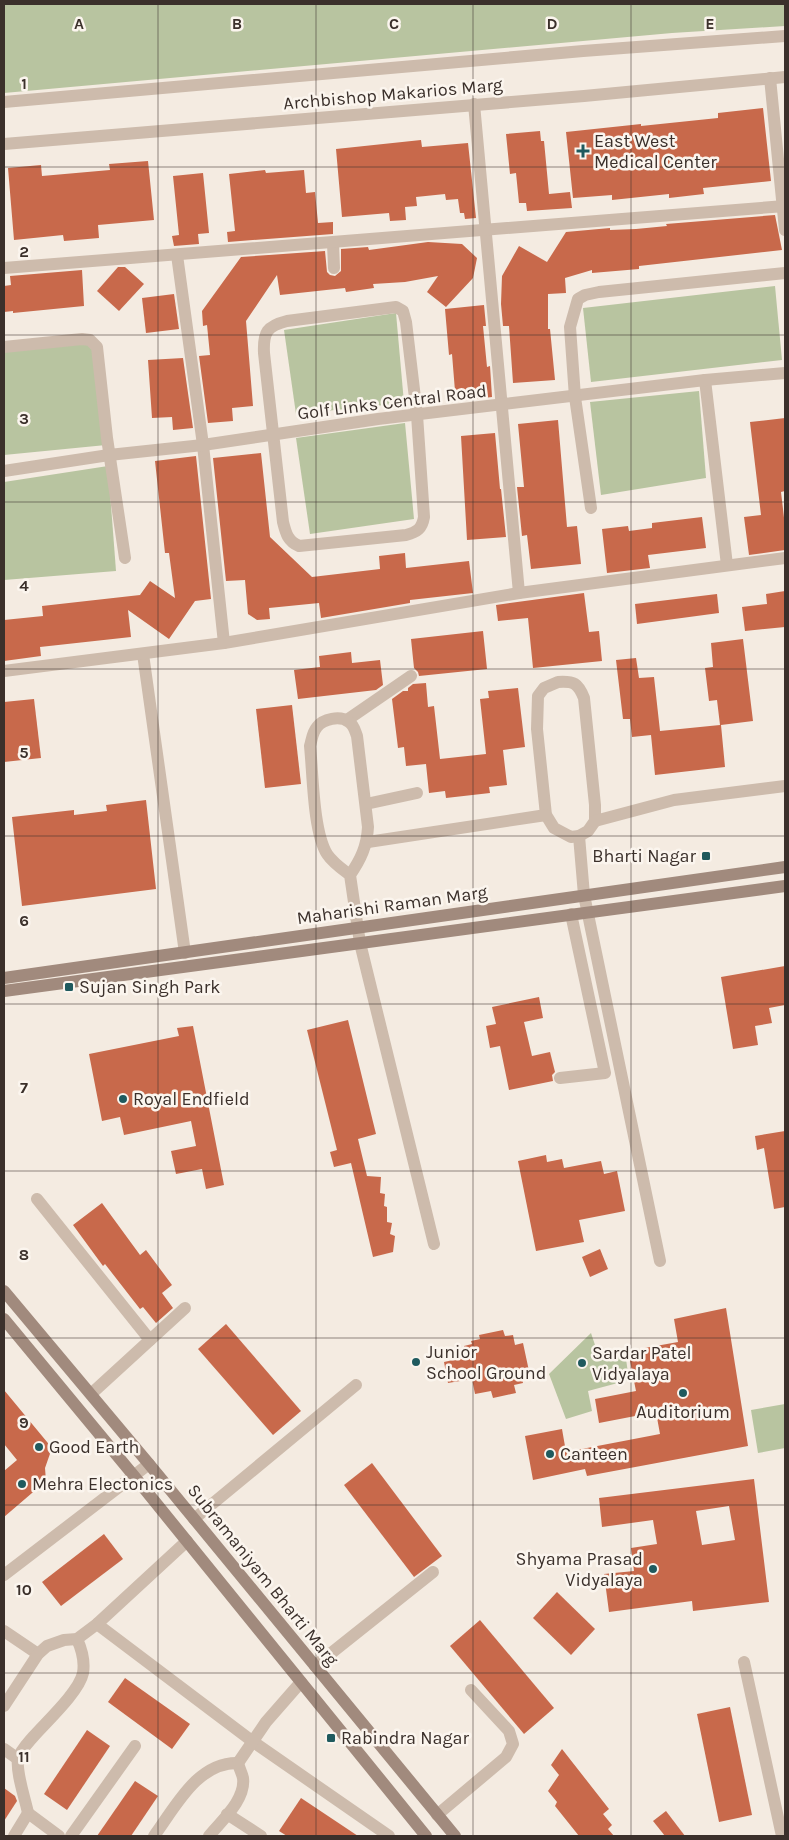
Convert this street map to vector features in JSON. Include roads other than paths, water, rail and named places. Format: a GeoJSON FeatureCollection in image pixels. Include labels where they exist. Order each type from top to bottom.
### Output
{"type":"FeatureCollection","features":[{"type":"Feature","properties":{"kind":"main road","name":"Maharishi Raman Marg"},"geometry":{"type":"LineString","coordinates":[[4,978],[785,867]]}},
{"type":"Feature","properties":{"kind":"main road","name":"Maharishi Raman Marg"},"geometry":{"type":"LineString","coordinates":[[4,991],[785,886]]}},
{"type":"Feature","properties":{"kind":"main road","name":"Subramaniyam Bharti Marg"},"geometry":{"type":"LineString","coordinates":[[4,1291],[455,1836]]}},
{"type":"Feature","properties":{"kind":"main road"},"geometry":{"type":"LineString","coordinates":[[4,1318],[426,1836]]}},
{"type":"Feature","properties":{"kind":"street","name":"Archbishop Makarios Marg"},"geometry":{"type":"LineString","coordinates":[[4,102],[583,51],[785,36]]}},
{"type":"Feature","properties":{"kind":"street","name":"Archbishop Makarios Marg"},"geometry":{"type":"LineString","coordinates":[[4,144],[785,77]]}},
{"type":"Feature","properties":{"kind":"street"},"geometry":{"type":"LineString","coordinates":[[770,78],[785,230]]}},
{"type":"Feature","properties":{"kind":"street"},"geometry":{"type":"LineString","coordinates":[[474,104],[519,592]]}},
{"type":"Feature","properties":{"kind":"street"},"geometry":{"type":"LineString","coordinates":[[4,268],[784,206]]}},
{"type":"Feature","properties":{"kind":"street"},"geometry":{"type":"LineString","coordinates":[[333,243],[334,268]]}},
{"type":"Feature","properties":{"kind":"street"},"geometry":{"type":"LineString","coordinates":[[177,255],[203,445],[224,643]]}},
{"type":"Feature","properties":{"kind":"street"},"geometry":{"type":"LineString","coordinates":[[591,508],[574,397],[570,327],[578,299],[585,295],[662,285],[785,273]]}},
{"type":"Feature","properties":{"kind":"street"},"geometry":{"type":"LineString","coordinates":[[396,307],[403,311],[406,322],[417,415],[423,525],[416,532],[406,535],[311,546],[300,546],[291,542],[286,535],[283,522],[264,340],[267,330],[276,324],[287,321],[396,307]]}},
{"type":"Feature","properties":{"kind":"street"},"geometry":{"type":"LineString","coordinates":[[4,347],[82,339],[90,340],[96,347],[124,558]]}},
{"type":"Feature","properties":{"kind":"street","name":"Golf Links Central Road"},"geometry":{"type":"LineString","coordinates":[[4,471],[109,455],[203,445],[417,415],[705,380],[785,373]]}},
{"type":"Feature","properties":{"kind":"street"},"geometry":{"type":"LineString","coordinates":[[705,380],[727,566]]}},
{"type":"Feature","properties":{"kind":"street"},"geometry":{"type":"LineString","coordinates":[[4,671],[224,643],[519,592],[785,558]]}},
{"type":"Feature","properties":{"kind":"street"},"geometry":{"type":"LineString","coordinates":[[143,654],[185,953]]}},
{"type":"Feature","properties":{"kind":"street"},"geometry":{"type":"LineString","coordinates":[[347,720],[411,676]]}},
{"type":"Feature","properties":{"kind":"street"},"geometry":{"type":"LineString","coordinates":[[558,682],[570,682],[580,687],[584,698],[595,821],[588,831],[580,836],[571,837],[554,828],[546,815],[537,729],[538,696],[544,688],[558,682]]}},
{"type":"Feature","properties":{"kind":"street"},"geometry":{"type":"LineString","coordinates":[[350,875],[335,863],[322,844],[318,829],[310,746],[312,734],[317,726],[325,720],[339,718],[347,720],[354,728],[357,736],[366,804],[368,842],[350,875],[360,943],[434,1244]]}},
{"type":"Feature","properties":{"kind":"street"},"geometry":{"type":"LineString","coordinates":[[595,821],[674,800],[785,786]]}},
{"type":"Feature","properties":{"kind":"street"},"geometry":{"type":"LineString","coordinates":[[366,804],[417,793]]}},
{"type":"Feature","properties":{"kind":"street"},"geometry":{"type":"LineString","coordinates":[[368,842],[546,815]]}},
{"type":"Feature","properties":{"kind":"street"},"geometry":{"type":"LineString","coordinates":[[580,836],[584,895],[660,1261]]}},
{"type":"Feature","properties":{"kind":"street"},"geometry":{"type":"LineString","coordinates":[[560,1078],[605,1073],[571,914]]}},
{"type":"Feature","properties":{"kind":"street"},"geometry":{"type":"LineString","coordinates":[[37,1200],[150,1340]]}},
{"type":"Feature","properties":{"kind":"street"},"geometry":{"type":"LineString","coordinates":[[91,1394],[185,1308]]}},
{"type":"Feature","properties":{"kind":"street"},"geometry":{"type":"LineString","coordinates":[[194,1519],[356,1385]]}},
{"type":"Feature","properties":{"kind":"street"},"geometry":{"type":"LineString","coordinates":[[4,1575],[149,1464]]}},
{"type":"Feature","properties":{"kind":"street"},"geometry":{"type":"LineString","coordinates":[[4,1706],[38,1654],[46,1646],[55,1642],[78,1640],[187,1541]]}},
{"type":"Feature","properties":{"kind":"street"},"geometry":{"type":"LineString","coordinates":[[315,1666],[433,1572]]}},
{"type":"Feature","properties":{"kind":"street"},"geometry":{"type":"LineString","coordinates":[[97,1624],[252,1741],[389,1836]]}},
{"type":"Feature","properties":{"kind":"street"},"geometry":{"type":"LineString","coordinates":[[4,1631],[38,1654]]}},
{"type":"Feature","properties":{"kind":"street"},"geometry":{"type":"LineString","coordinates":[[58,1836],[28,1813],[18,1768],[18,1759],[24,1747],[68,1699],[80,1681],[84,1660],[78,1640]]}},
{"type":"Feature","properties":{"kind":"street"},"geometry":{"type":"LineString","coordinates":[[744,1662],[782,1836]]}},
{"type":"Feature","properties":{"kind":"street"},"geometry":{"type":"LineString","coordinates":[[210,1836],[237,1800],[242,1789],[243,1779],[238,1763],[266,1722],[301,1682]]}},
{"type":"Feature","properties":{"kind":"street"},"geometry":{"type":"LineString","coordinates":[[437,1815],[506,1757],[513,1744],[509,1731],[471,1690]]}},
{"type":"Feature","properties":{"kind":"street"},"geometry":{"type":"LineString","coordinates":[[71,1836],[135,1746]]}},
{"type":"Feature","properties":{"kind":"street"},"geometry":{"type":"LineString","coordinates":[[4,1749],[18,1759]]}},
{"type":"Feature","properties":{"kind":"street"},"geometry":{"type":"LineString","coordinates":[[154,1836],[189,1789],[202,1775],[226,1762],[238,1763]]}},
{"type":"Feature","properties":{"kind":"street"},"geometry":{"type":"LineString","coordinates":[[14,1836],[28,1813]]}},
{"type":"Feature","properties":{"kind":"street"},"geometry":{"type":"LineString","coordinates":[[227,1814],[261,1836]]}},
{"type":"Feature","properties":{"kind":"place","name":"East West Medical Center"},"geometry":{"type":"Point","coordinates":[583,151]}},
{"type":"Feature","properties":{"kind":"place","name":"Bharti Nagar"},"geometry":{"type":"Point","coordinates":[706,856]}},
{"type":"Feature","properties":{"kind":"place","name":"Sujan Singh Park"},"geometry":{"type":"Point","coordinates":[69,987]}},
{"type":"Feature","properties":{"kind":"place","name":"Royal Endfield"},"geometry":{"type":"Point","coordinates":[123,1099]}},
{"type":"Feature","properties":{"kind":"place","name":"Junior School Ground"},"geometry":{"type":"Point","coordinates":[416,1362]}},
{"type":"Feature","properties":{"kind":"place","name":"Sardar Patel Vidyalaya"},"geometry":{"type":"Point","coordinates":[582,1363]}},
{"type":"Feature","properties":{"kind":"place","name":"Auditorium"},"geometry":{"type":"Point","coordinates":[683,1393]}},
{"type":"Feature","properties":{"kind":"place","name":"Good Earth"},"geometry":{"type":"Point","coordinates":[39,1447]}},
{"type":"Feature","properties":{"kind":"place","name":"Canteen"},"geometry":{"type":"Point","coordinates":[550,1454]}},
{"type":"Feature","properties":{"kind":"place","name":"Mehra Electonics"},"geometry":{"type":"Point","coordinates":[22,1484]}},
{"type":"Feature","properties":{"kind":"place","name":"Shyama Prasad Vidyalaya"},"geometry":{"type":"Point","coordinates":[653,1569]}},
{"type":"Feature","properties":{"kind":"place","name":"Rabindra Nagar"},"geometry":{"type":"Point","coordinates":[331,1738]}}]}
